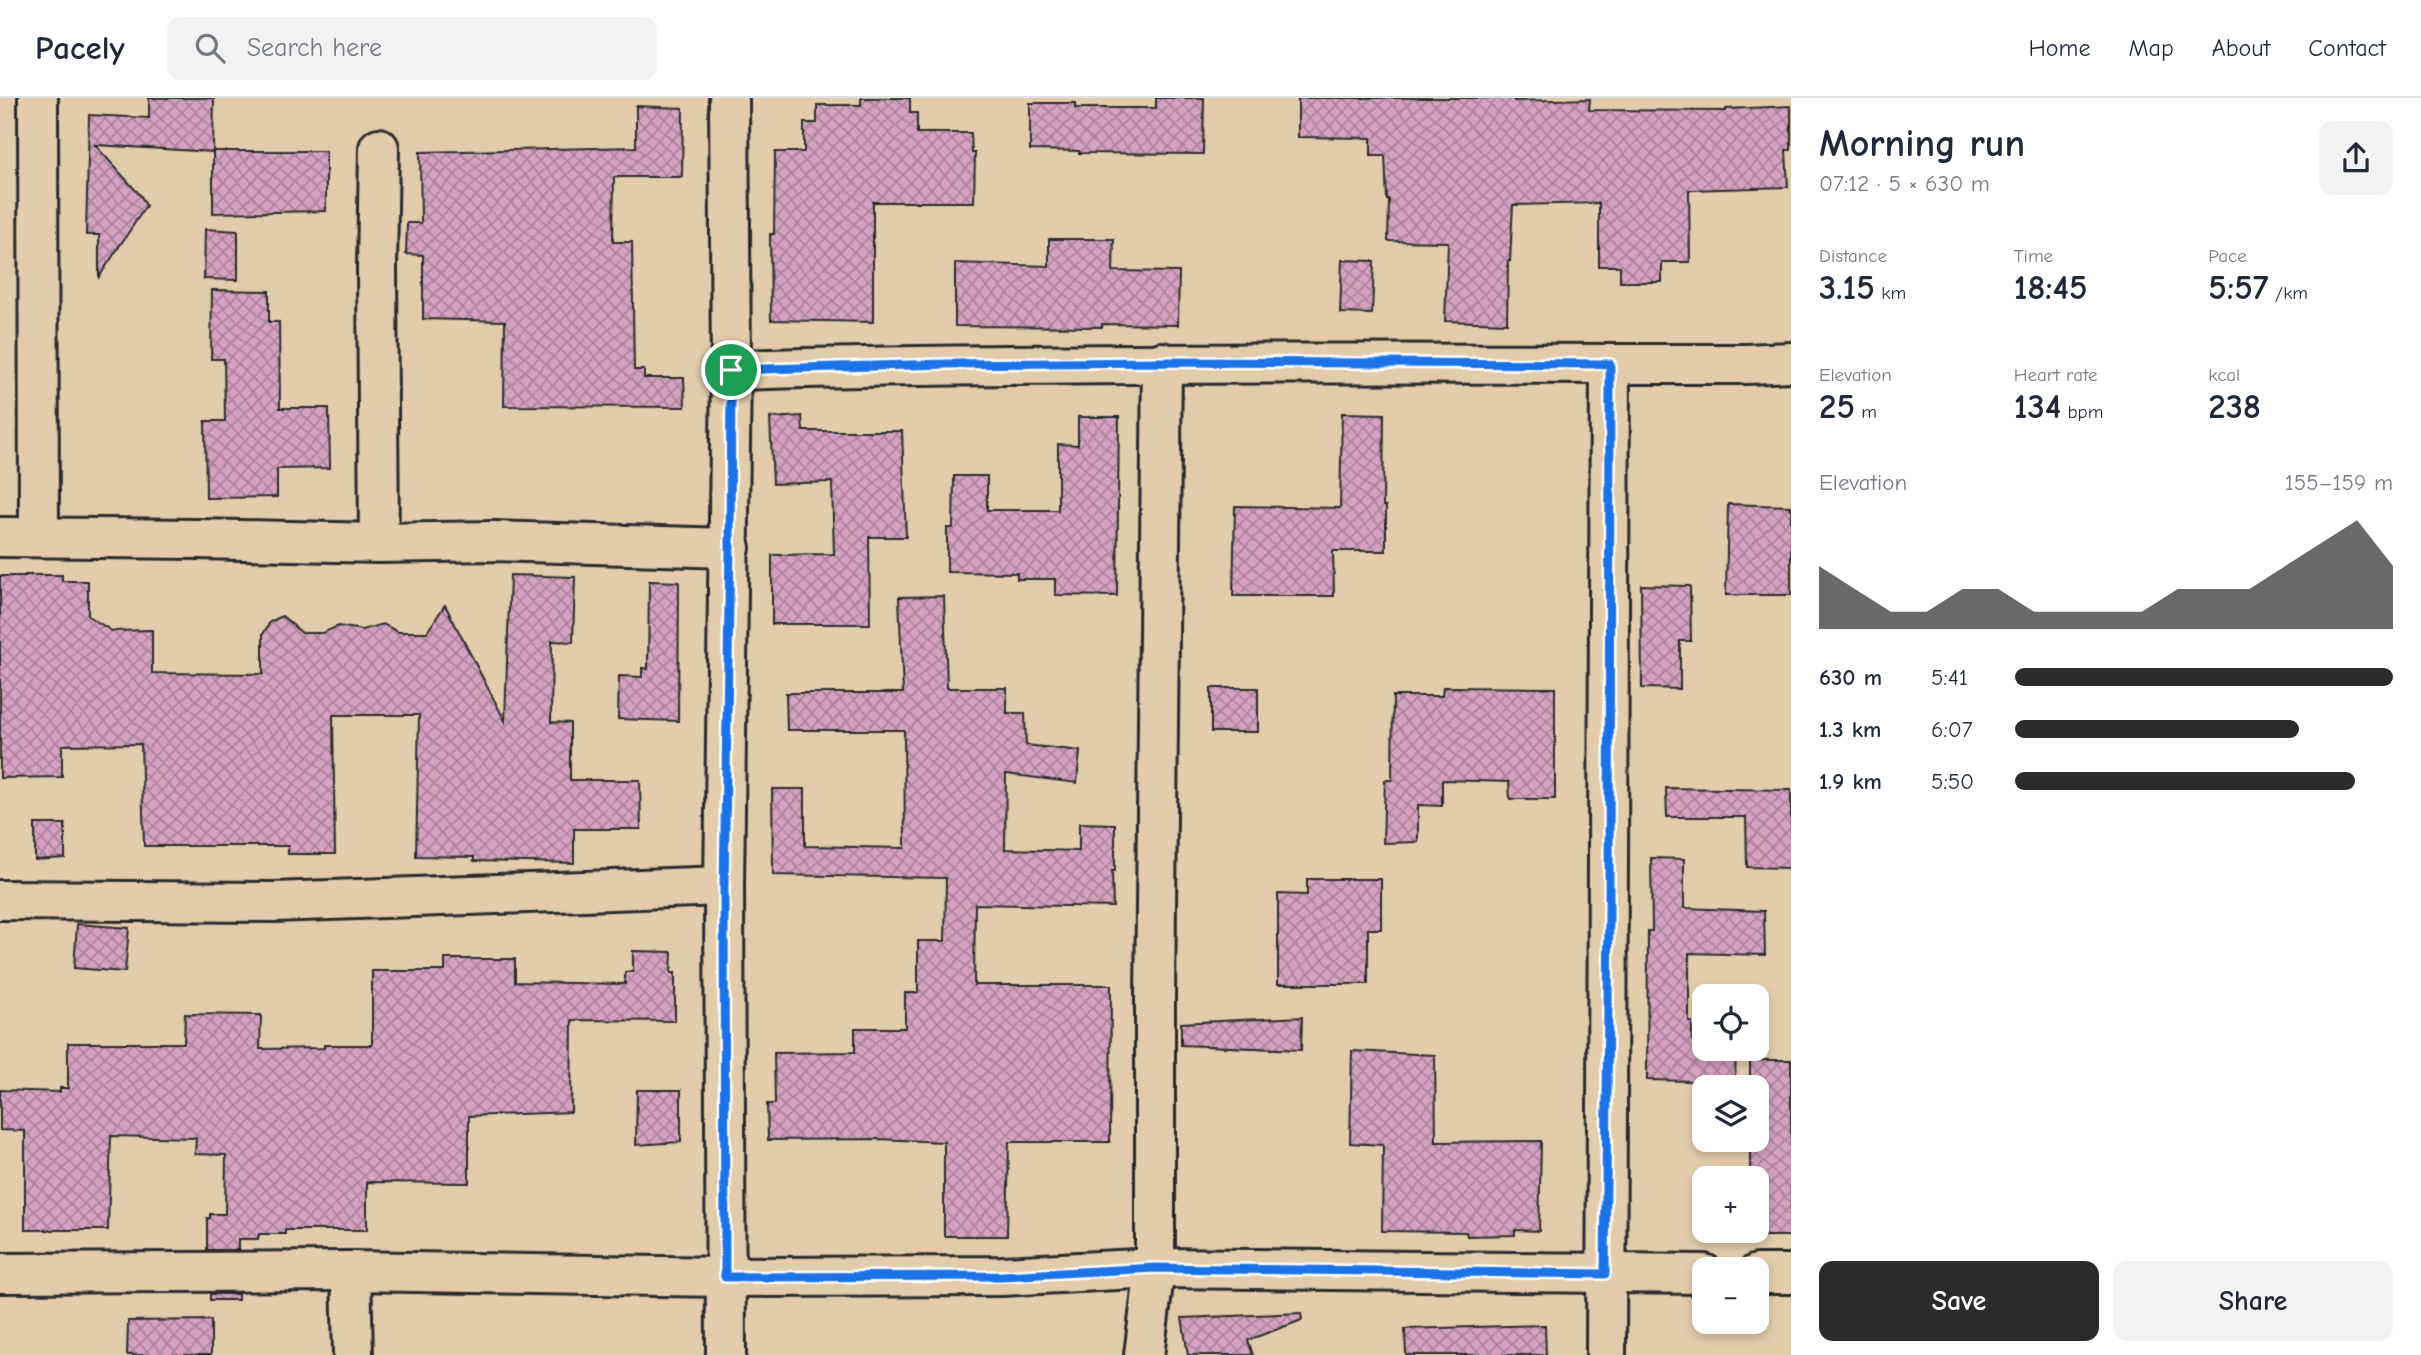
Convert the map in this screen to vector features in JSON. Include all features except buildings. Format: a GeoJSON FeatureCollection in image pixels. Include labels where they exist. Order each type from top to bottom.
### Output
{"type":"FeatureCollection","features":[{"type":"Feature","properties":{"kind":"street"},"geometry":{"type":"LineString","coordinates":[[38,98],[39,537]]}},
{"type":"Feature","properties":{"kind":"street"},"geometry":{"type":"LineString","coordinates":[[726,1355],[724,886],[730,548],[729,98]]}},
{"type":"Feature","properties":{"kind":"street"},"geometry":{"type":"LineString","coordinates":[[379,148],[379,543]]}},
{"type":"Feature","properties":{"kind":"street"},"geometry":{"type":"LineString","coordinates":[[731,370],[1162,362],[1791,362]]}},
{"type":"Feature","properties":{"kind":"street"},"geometry":{"type":"LineString","coordinates":[[1144,1355],[1155,1268],[1162,362]]}},
{"type":"Feature","properties":{"kind":"street"},"geometry":{"type":"LineString","coordinates":[[1606,1355],[1610,364]]}},
{"type":"Feature","properties":{"kind":"street"},"geometry":{"type":"LineString","coordinates":[[0,537],[379,543],[493,541],[730,548]]}},
{"type":"Feature","properties":{"kind":"street"},"geometry":{"type":"LineString","coordinates":[[0,901],[274,902],[724,886]]}},
{"type":"Feature","properties":{"kind":"street"},"geometry":{"type":"LineString","coordinates":[[0,1273],[351,1271],[725,1277],[1002,1276],[1155,1268],[1692,1274]]}},
{"type":"Feature","properties":{"kind":"street"},"geometry":{"type":"LineString","coordinates":[[351,1271],[353,1355]]}},
{"type":"Feature","properties":{"kind":"street"},"geometry":{"type":"LineString","coordinates":[[1769,1274],[1791,1274]]}},
{"type":"Feature","properties":{"kind":"route"},"geometry":{"type":"LineString","coordinates":[[1162,362],[1610,364],[1605,1274],[1155,1268],[1002,1276],[725,1277],[724,886],[731,370],[1162,362]]}}]}
